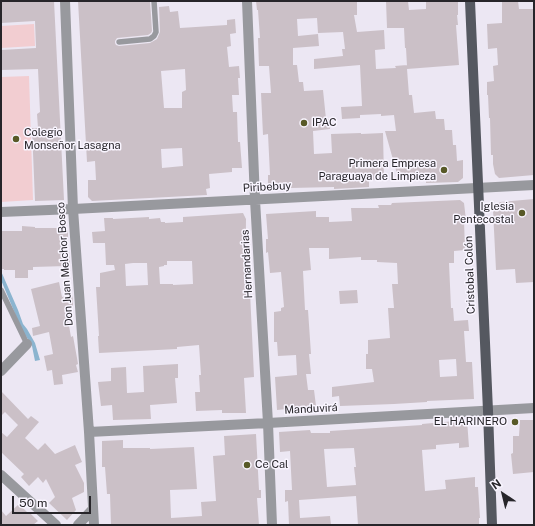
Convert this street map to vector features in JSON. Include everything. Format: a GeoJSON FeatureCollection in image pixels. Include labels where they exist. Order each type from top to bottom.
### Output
{"type":"FeatureCollection","features":[{"type":"Feature","properties":{"kind":"main road","name":"Cristobal Colón"},"geometry":{"type":"LineString","coordinates":[[470,1],[492,525]]}},
{"type":"Feature","properties":{"kind":"street","name":"Don Juan Melchor Bosco"},"geometry":{"type":"LineString","coordinates":[[65,1],[73,209],[94,525]]}},
{"type":"Feature","properties":{"kind":"street","name":"Hernandarias"},"geometry":{"type":"LineString","coordinates":[[247,1],[255,200],[268,423],[272,525]]}},
{"type":"Feature","properties":{"kind":"street","name":"Piribebuy"},"geometry":{"type":"LineString","coordinates":[[1,212],[534,185]]}},
{"type":"Feature","properties":{"kind":"street"},"geometry":{"type":"LineString","coordinates":[[1,371],[27,344]]}},
{"type":"Feature","properties":{"kind":"street","name":"Manduvirá"},"geometry":{"type":"LineString","coordinates":[[89,432],[534,408]]}},
{"type":"Feature","properties":{"kind":"street"},"geometry":{"type":"LineString","coordinates":[[1,475],[56,525]]}},
{"type":"Feature","properties":{"kind":"street"},"geometry":{"type":"LineString","coordinates":[[78,525],[93,509]]}},
{"type":"Feature","properties":{"kind":"lane"},"geometry":{"type":"LineString","coordinates":[[119,42],[150,39],[154,36],[156,32],[154,1]]}},
{"type":"Feature","properties":{"kind":"lane"},"geometry":{"type":"LineString","coordinates":[[1,290],[27,344]]}},
{"type":"Feature","properties":{"kind":"shaded area"},"geometry":{"type":"Polygon","coordinates":[[[34,24],[35,46],[1,48],[1,26],[34,24]]]}},
{"type":"Feature","properties":{"kind":"shaded area","name":"Colegio Monseñor Lasagna"},"geometry":{"type":"Polygon","coordinates":[[[29,76],[33,200],[1,202],[1,77],[29,76]]]}},
{"type":"Feature","properties":{"kind":"water"},"geometry":{"type":"Polygon","coordinates":[[[1,271],[23,324],[35,343],[40,360],[35,361],[32,346],[21,328],[1,280],[1,271]]]}},
{"type":"Feature","properties":{"kind":"building"},"geometry":{"type":"Polygon","coordinates":[[[1,1],[54,1],[64,200],[35,201],[32,128],[38,128],[37,114],[40,112],[38,69],[1,70],[1,50],[36,48],[35,21],[1,23],[1,1]]]}},
{"type":"Feature","properties":{"kind":"building"},"geometry":{"type":"Polygon","coordinates":[[[78,1],[150,1],[151,33],[148,35],[117,38],[115,43],[119,46],[150,43],[157,39],[160,32],[159,7],[169,6],[170,12],[178,11],[180,28],[227,25],[227,20],[235,19],[236,33],[230,34],[231,46],[227,47],[229,67],[239,66],[239,95],[232,95],[233,112],[237,112],[238,142],[240,142],[242,168],[232,168],[232,172],[209,174],[210,188],[206,189],[207,195],[92,201],[88,197],[88,180],[96,180],[95,161],[87,162],[78,1]],[[185,69],[161,71],[164,108],[182,108],[182,92],[186,90],[185,69]],[[182,148],[161,149],[162,168],[183,166],[182,148]]]}},
{"type":"Feature","properties":{"kind":"building"},"geometry":{"type":"Polygon","coordinates":[[[256,1],[357,1],[357,15],[354,15],[357,32],[384,30],[385,49],[375,50],[376,69],[396,68],[395,66],[407,65],[404,28],[387,28],[386,1],[408,1],[409,10],[426,9],[426,1],[458,1],[458,25],[456,25],[459,65],[407,69],[409,95],[412,95],[414,113],[435,111],[436,119],[444,119],[445,130],[452,130],[453,145],[456,145],[457,161],[463,160],[463,178],[458,182],[426,183],[426,180],[399,181],[385,131],[396,131],[394,115],[360,115],[360,118],[342,119],[341,107],[362,106],[360,65],[314,69],[314,59],[343,56],[342,49],[345,49],[343,32],[318,33],[317,18],[297,19],[298,36],[318,34],[319,46],[293,48],[293,65],[297,65],[299,82],[303,82],[304,91],[323,90],[326,119],[330,119],[330,129],[313,131],[314,154],[332,153],[331,134],[383,133],[384,179],[369,180],[369,187],[334,189],[334,187],[268,187],[268,175],[270,175],[268,134],[263,135],[261,93],[271,93],[269,66],[259,66],[258,38],[260,38],[256,1]]]}},
{"type":"Feature","properties":{"kind":"building"},"geometry":{"type":"Polygon","coordinates":[[[502,1],[518,1],[519,9],[533,9],[534,175],[499,178],[495,174],[493,155],[491,155],[490,118],[487,95],[487,82],[494,81],[493,66],[498,65],[497,48],[488,49],[487,24],[502,23],[502,1]]]}},
{"type":"Feature","properties":{"kind":"building"},"geometry":{"type":"Polygon","coordinates":[[[534,199],[534,282],[516,283],[515,269],[496,270],[493,210],[500,202],[534,199]]]}},
{"type":"Feature","properties":{"kind":"building"},"geometry":{"type":"Polygon","coordinates":[[[460,200],[464,203],[466,220],[464,220],[465,250],[454,251],[454,263],[449,263],[451,308],[453,308],[454,321],[468,320],[469,331],[464,331],[466,362],[472,362],[474,399],[340,406],[339,396],[332,397],[332,387],[374,382],[372,369],[366,369],[368,340],[390,338],[388,308],[394,308],[392,284],[398,284],[397,263],[377,262],[377,260],[361,260],[361,257],[329,259],[329,248],[309,248],[311,270],[303,271],[305,310],[308,310],[311,354],[309,354],[311,374],[306,374],[308,390],[314,390],[316,406],[277,410],[275,377],[297,375],[296,355],[278,356],[277,342],[274,342],[274,312],[281,311],[281,308],[284,307],[281,272],[270,273],[268,252],[266,253],[266,239],[268,239],[266,214],[316,211],[316,217],[329,217],[329,222],[352,221],[351,208],[379,208],[378,205],[391,205],[392,203],[460,200]],[[456,359],[439,360],[440,377],[457,376],[456,359]]]}},
{"type":"Feature","properties":{"kind":"building"},"geometry":{"type":"Polygon","coordinates":[[[243,213],[246,219],[245,292],[250,292],[254,377],[244,378],[246,413],[222,413],[222,410],[196,411],[195,392],[200,392],[199,375],[201,375],[199,345],[177,347],[177,349],[99,353],[96,287],[100,287],[100,273],[115,270],[114,265],[106,265],[105,243],[93,243],[92,232],[105,231],[104,218],[149,217],[149,219],[160,218],[161,222],[165,223],[183,222],[183,217],[243,213]],[[167,261],[167,265],[159,267],[160,284],[193,284],[192,261],[167,261]],[[147,263],[125,264],[126,286],[148,285],[147,263]]]}},
{"type":"Feature","properties":{"kind":"building"},"geometry":{"type":"Polygon","coordinates":[[[22,226],[35,228],[65,228],[68,231],[68,251],[70,263],[66,263],[66,266],[33,267],[33,270],[28,270],[28,278],[15,278],[15,270],[1,269],[1,231],[22,231],[22,226]]]}},
{"type":"Feature","properties":{"kind":"building"},"geometry":{"type":"Polygon","coordinates":[[[59,282],[62,297],[72,295],[73,306],[68,308],[71,319],[68,320],[71,337],[73,336],[78,372],[62,375],[63,384],[54,385],[52,370],[47,371],[44,356],[53,354],[49,332],[33,336],[32,328],[40,326],[31,289],[59,282]]]}},
{"type":"Feature","properties":{"kind":"building"},"geometry":{"type":"Polygon","coordinates":[[[357,290],[358,303],[340,304],[339,291],[357,290]]]}},
{"type":"Feature","properties":{"kind":"building"},"geometry":{"type":"Polygon","coordinates":[[[178,364],[178,378],[175,378],[177,403],[150,405],[151,419],[113,420],[112,405],[101,406],[98,382],[111,381],[111,368],[126,367],[127,393],[144,392],[143,366],[178,364]]]}},
{"type":"Feature","properties":{"kind":"building"},"geometry":{"type":"Polygon","coordinates":[[[1,391],[28,419],[31,416],[39,422],[25,438],[38,450],[45,443],[55,454],[75,445],[82,462],[75,465],[84,483],[84,492],[72,498],[76,510],[67,520],[49,503],[55,497],[46,479],[43,483],[38,477],[29,486],[21,477],[24,474],[1,452],[1,432],[7,437],[18,425],[5,412],[1,416],[1,391]]]}},
{"type":"Feature","properties":{"kind":"building"},"geometry":{"type":"Polygon","coordinates":[[[467,420],[469,447],[459,448],[459,443],[436,445],[436,449],[422,450],[425,491],[446,489],[445,480],[475,477],[475,487],[478,487],[479,525],[358,525],[356,496],[299,500],[300,518],[330,516],[331,525],[289,525],[288,501],[285,502],[285,490],[292,490],[290,451],[280,452],[279,432],[310,430],[311,433],[330,433],[330,431],[467,420]],[[354,448],[324,449],[327,487],[356,485],[354,467],[356,467],[354,448]]]}},
{"type":"Feature","properties":{"kind":"building"},"geometry":{"type":"Polygon","coordinates":[[[520,420],[534,420],[534,472],[513,474],[511,454],[513,453],[513,436],[519,436],[520,420]]]}},
{"type":"Feature","properties":{"kind":"building"},"geometry":{"type":"Polygon","coordinates":[[[256,434],[259,490],[261,490],[261,498],[257,498],[259,525],[111,525],[110,494],[107,494],[105,467],[102,467],[102,441],[123,440],[123,448],[150,449],[194,447],[197,489],[170,490],[171,518],[202,516],[201,502],[216,501],[213,456],[225,455],[224,436],[256,434]]]}},
{"type":"Feature","properties":{"kind":"building"},"geometry":{"type":"Polygon","coordinates":[[[19,504],[38,521],[33,525],[1,525],[1,510],[6,516],[19,504]]]}},
{"type":"Feature","properties":{"kind":"place","name":"IPAC"},"geometry":{"type":"Point","coordinates":[304,123]}},
{"type":"Feature","properties":{"kind":"place","name":"Colegio Monseñor Lasagna"},"geometry":{"type":"Point","coordinates":[16,139]}},
{"type":"Feature","properties":{"kind":"place","name":"Primera Empresa Paraguaya de Limpieza"},"geometry":{"type":"Point","coordinates":[444,170]}},
{"type":"Feature","properties":{"kind":"place","name":"Iglesia Pentecostal"},"geometry":{"type":"Point","coordinates":[522,213]}},
{"type":"Feature","properties":{"kind":"place","name":"EL HARINERO"},"geometry":{"type":"Point","coordinates":[515,422]}},
{"type":"Feature","properties":{"kind":"place","name":"Ce Cal"},"geometry":{"type":"Point","coordinates":[247,465]}}]}
